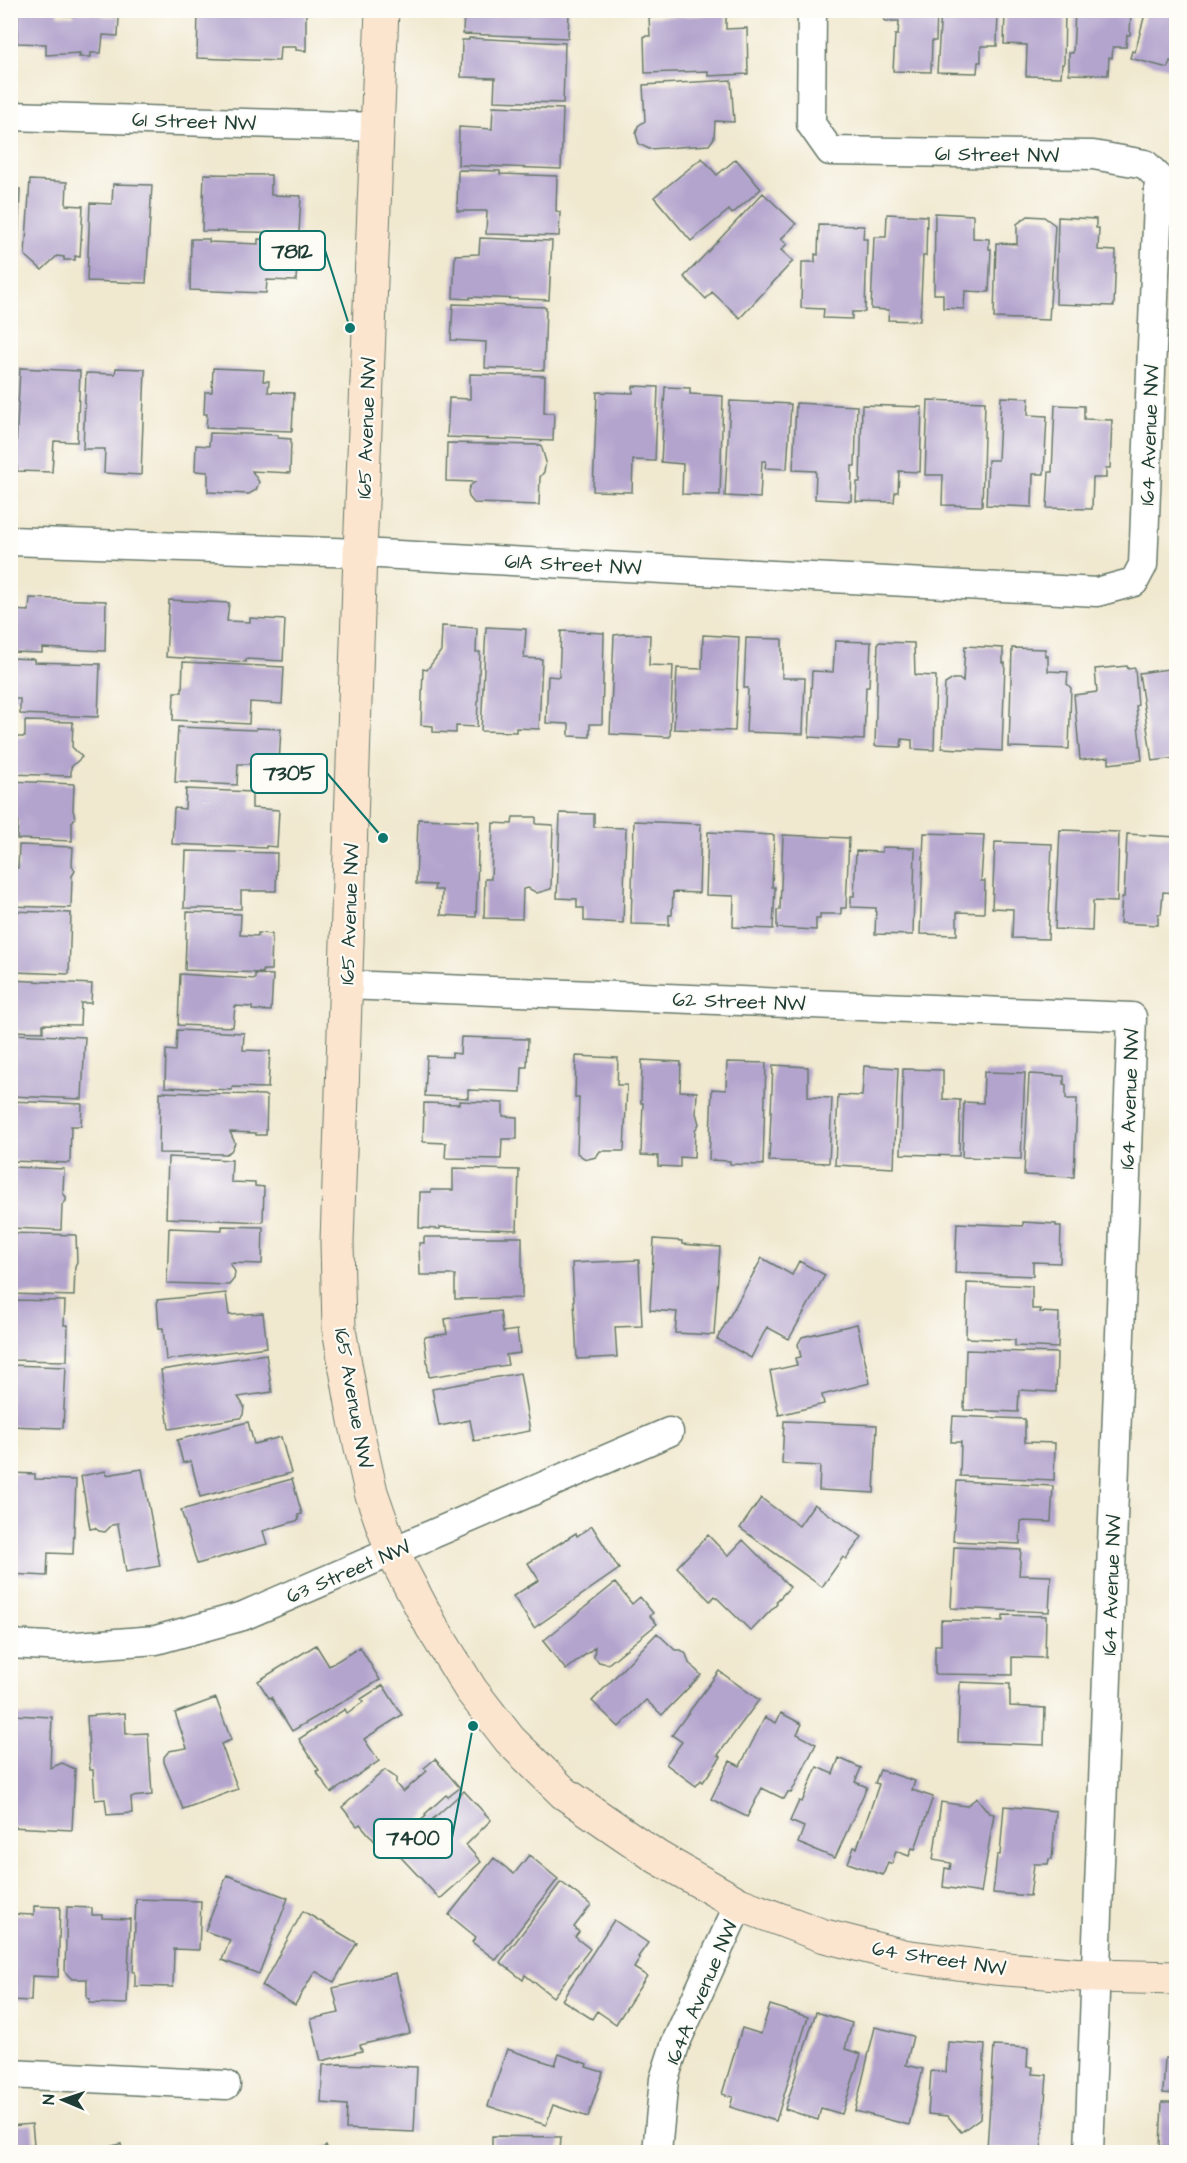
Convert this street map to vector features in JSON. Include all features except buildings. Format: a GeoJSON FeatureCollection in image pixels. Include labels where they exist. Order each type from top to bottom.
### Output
{"type":"FeatureCollection","features":[{"type":"Feature","properties":{"kind":"street","name":"165 Avenue NW"},"geometry":{"type":"LineString","coordinates":[[382,10],[360,553],[338,1242],[339,1329],[359,1442],[371,1492],[392,1552],[432,1628],[471,1690],[510,1740]]}},
{"type":"Feature","properties":{"kind":"street","name":"61 Street NW"},"geometry":{"type":"LineString","coordinates":[[812,10],[811,124],[830,151],[1093,155],[1145,164],[1159,178]]}},
{"type":"Feature","properties":{"kind":"street","name":"61 Street NW"},"geometry":{"type":"LineString","coordinates":[[10,116],[378,127]]}},
{"type":"Feature","properties":{"kind":"street","name":"164 Avenue NW"},"geometry":{"type":"LineString","coordinates":[[1134,582],[1143,565],[1159,178]]}},
{"type":"Feature","properties":{"kind":"street","name":"61A Street NW"},"geometry":{"type":"LineString","coordinates":[[10,541],[360,553],[1097,592],[1134,582]]}},
{"type":"Feature","properties":{"kind":"street","name":"62 Street NW"},"geometry":{"type":"LineString","coordinates":[[346,985],[1132,1017]]}},
{"type":"Feature","properties":{"kind":"street","name":"164 Avenue NW"},"geometry":{"type":"LineString","coordinates":[[1089,2152],[1132,1017]]}},
{"type":"Feature","properties":{"kind":"street","name":"63 Street NW"},"geometry":{"type":"LineString","coordinates":[[10,1644],[64,1647],[156,1640],[243,1616],[669,1432]]}},
{"type":"Feature","properties":{"kind":"street","name":"64 Street NW"},"geometry":{"type":"LineString","coordinates":[[510,1740],[564,1793],[657,1857],[739,1904],[821,1935],[904,1956],[994,1968],[1096,1976],[1176,1978]]}},
{"type":"Feature","properties":{"kind":"street","name":"164A Avenue NW"},"geometry":{"type":"LineString","coordinates":[[657,2152],[664,2079],[676,2042],[739,1904]]}},
{"type":"Feature","properties":{"kind":"street"},"geometry":{"type":"LineString","coordinates":[[10,2074],[226,2085]]}},
{"type":"Feature","properties":{"kind":"place","name":"7812"},"geometry":{"type":"Point","coordinates":[350,328]}},
{"type":"Feature","properties":{"kind":"place","name":"7305"},"geometry":{"type":"Point","coordinates":[383,838]}},
{"type":"Feature","properties":{"kind":"place","name":"7400"},"geometry":{"type":"Point","coordinates":[473,1726]}}]}
